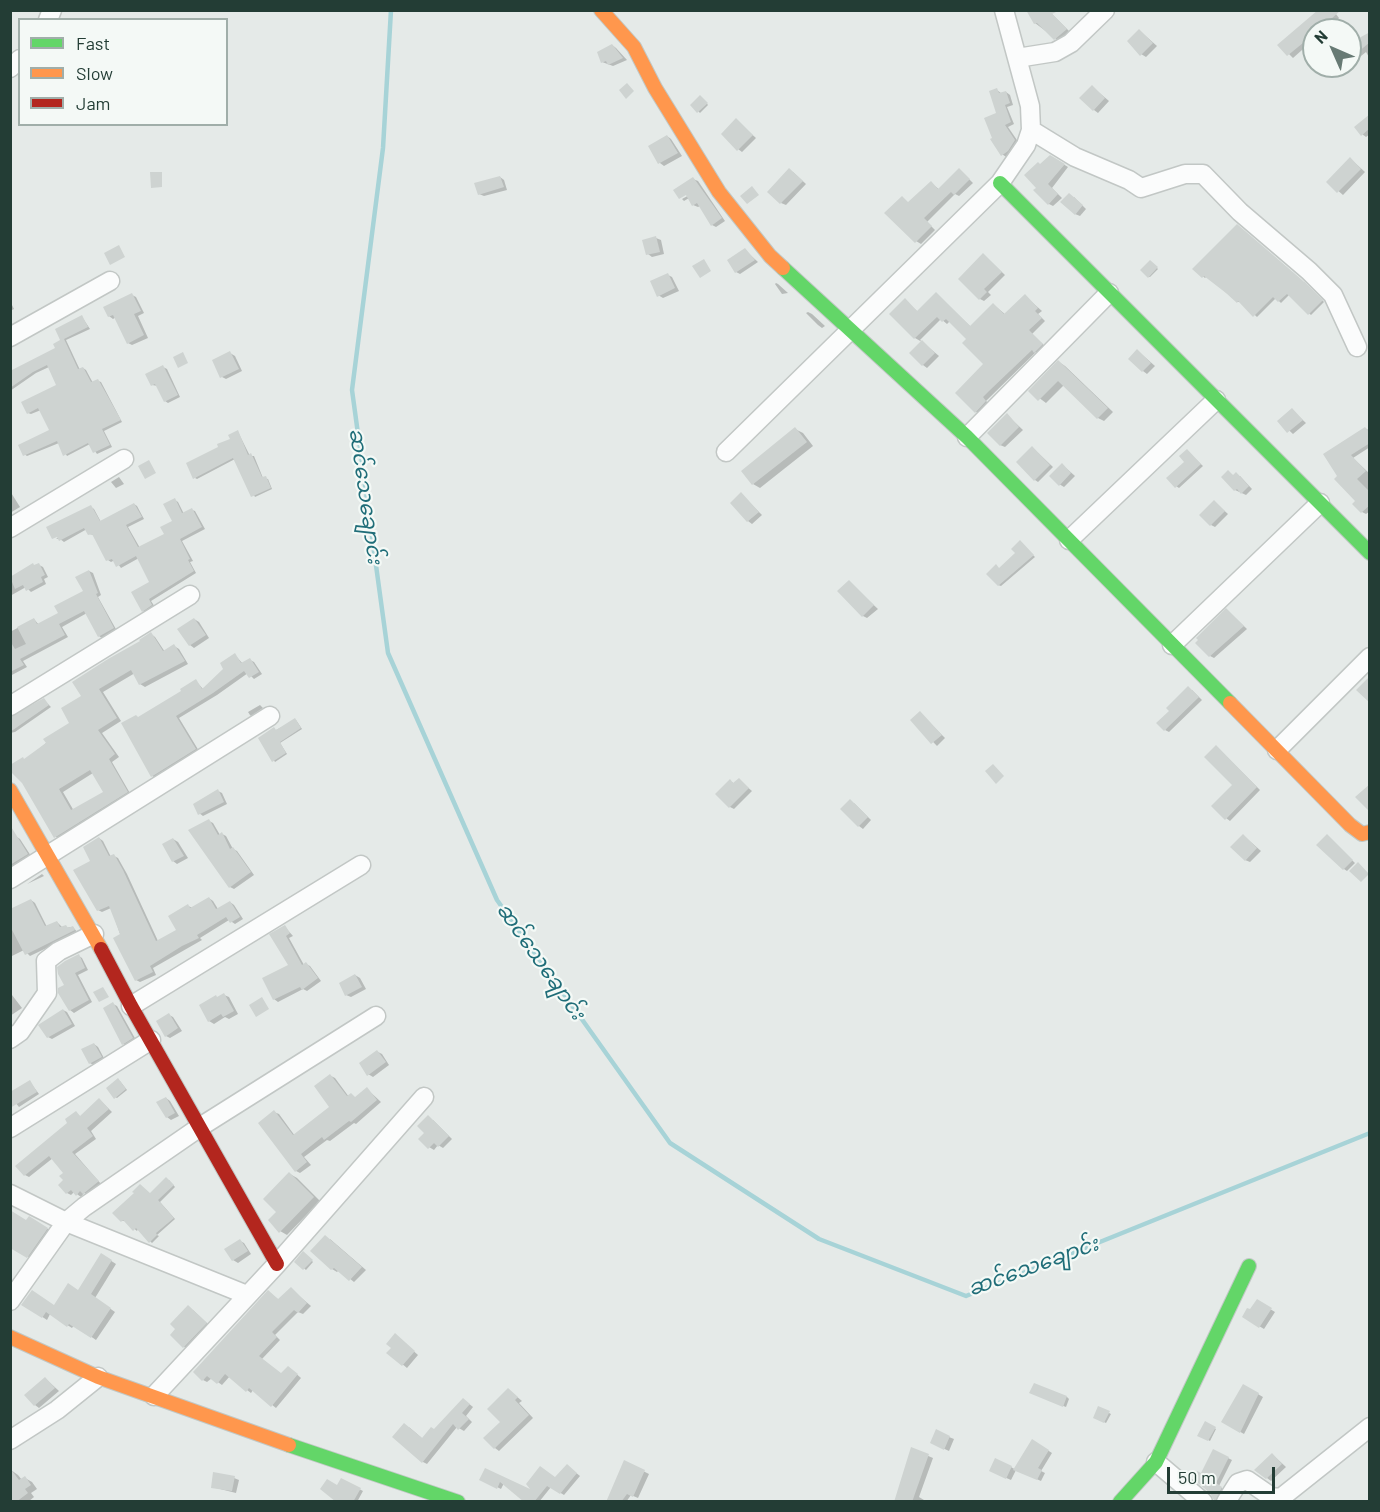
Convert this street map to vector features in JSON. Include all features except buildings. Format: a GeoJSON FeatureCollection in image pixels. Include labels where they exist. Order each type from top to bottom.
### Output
{"type":"FeatureCollection","features":[{"type":"Feature","properties":{"kind":"street"},"geometry":{"type":"LineString","coordinates":[[601,10],[634,47],[654,88],[685,140],[719,192],[770,256],[967,437],[1350,825],[1362,834],[1370,832]]}},
{"type":"Feature","properties":{"kind":"street"},"geometry":{"type":"LineString","coordinates":[[726,452],[1000,183],[1026,145],[1031,130],[1030,106],[1004,10]]}},
{"type":"Feature","properties":{"kind":"street"},"geometry":{"type":"LineString","coordinates":[[1017,58],[1054,52],[1071,43],[1105,10]]}},
{"type":"Feature","properties":{"kind":"street"},"geometry":{"type":"LineString","coordinates":[[1031,130],[1075,157],[1129,180],[1141,188],[1185,174],[1203,174],[1240,212],[1309,271],[1333,295],[1357,347]]}},
{"type":"Feature","properties":{"kind":"street"},"geometry":{"type":"LineString","coordinates":[[1000,183],[1370,553]]}},
{"type":"Feature","properties":{"kind":"street"},"geometry":{"type":"LineString","coordinates":[[10,337],[110,281]]}},
{"type":"Feature","properties":{"kind":"street"},"geometry":{"type":"LineString","coordinates":[[967,437],[1109,292]]}},
{"type":"Feature","properties":{"kind":"street"},"geometry":{"type":"LineString","coordinates":[[1069,540],[1216,400]]}},
{"type":"Feature","properties":{"kind":"street"},"geometry":{"type":"LineString","coordinates":[[10,528],[124,459]]}},
{"type":"Feature","properties":{"kind":"street"},"geometry":{"type":"LineString","coordinates":[[1172,645],[1320,503]]}},
{"type":"Feature","properties":{"kind":"street"},"geometry":{"type":"LineString","coordinates":[[10,706],[190,595]]}},
{"type":"Feature","properties":{"kind":"street"},"geometry":{"type":"LineString","coordinates":[[1277,750],[1370,657]]}},
{"type":"Feature","properties":{"kind":"street"},"geometry":{"type":"LineString","coordinates":[[10,879],[270,716]]}},
{"type":"Feature","properties":{"kind":"street"},"geometry":{"type":"LineString","coordinates":[[10,790],[94,934],[131,1006],[277,1264]]}},
{"type":"Feature","properties":{"kind":"street"},"geometry":{"type":"LineString","coordinates":[[131,1006],[361,865]]}},
{"type":"Feature","properties":{"kind":"street"},"geometry":{"type":"LineString","coordinates":[[10,1039],[20,1032],[47,993],[46,961],[59,951],[94,934]]}},
{"type":"Feature","properties":{"kind":"street"},"geometry":{"type":"LineString","coordinates":[[10,1301],[66,1222],[114,1185],[200,1127],[376,1016]]}},
{"type":"Feature","properties":{"kind":"street"},"geometry":{"type":"LineString","coordinates":[[10,1128],[151,1040]]}},
{"type":"Feature","properties":{"kind":"street"},"geometry":{"type":"LineString","coordinates":[[154,1396],[277,1264],[424,1097]]}},
{"type":"Feature","properties":{"kind":"street"},"geometry":{"type":"LineString","coordinates":[[10,1194],[66,1222],[247,1295]]}},
{"type":"Feature","properties":{"kind":"street"},"geometry":{"type":"LineString","coordinates":[[1120,1502],[1156,1462],[1249,1266]]}},
{"type":"Feature","properties":{"kind":"street"},"geometry":{"type":"LineString","coordinates":[[10,1337],[98,1377],[458,1502]]}},
{"type":"Feature","properties":{"kind":"street"},"geometry":{"type":"LineString","coordinates":[[10,1440],[57,1410],[98,1377]]}},
{"type":"Feature","properties":{"kind":"street"},"geometry":{"type":"LineString","coordinates":[[1226,1502],[1238,1483],[1247,1480],[1273,1498],[1282,1497],[1370,1427]]}},
{"type":"Feature","properties":{"kind":"street"},"geometry":{"type":"LineString","coordinates":[[1156,1462],[1203,1502]]}},
{"type":"Feature","properties":{"kind":"waterway","name":"ဆင်သေချောင်း"},"geometry":{"type":"LineString","coordinates":[[391,10],[383,148],[352,390],[388,653],[497,900],[670,1143],[819,1239],[966,1296],[1370,1133]]}},
{"type":"Feature","properties":{"kind":"traffic: fast"},"geometry":{"type":"LineString","coordinates":[[1000,183],[1370,553]]}},
{"type":"Feature","properties":{"kind":"traffic: fast"},"geometry":{"type":"LineString","coordinates":[[783,268],[967,437],[1230,703]]}},
{"type":"Feature","properties":{"kind":"traffic: fast"},"geometry":{"type":"LineString","coordinates":[[1120,1502],[1156,1462],[1249,1266]]}},
{"type":"Feature","properties":{"kind":"traffic: fast"},"geometry":{"type":"LineString","coordinates":[[289,1445],[458,1502]]}},
{"type":"Feature","properties":{"kind":"traffic: slow"},"geometry":{"type":"LineString","coordinates":[[601,10],[634,47],[655,88],[719,192],[770,256],[783,268]]}},
{"type":"Feature","properties":{"kind":"traffic: slow"},"geometry":{"type":"LineString","coordinates":[[1230,703],[1350,825],[1362,834],[1370,832]]}},
{"type":"Feature","properties":{"kind":"traffic: slow"},"geometry":{"type":"LineString","coordinates":[[10,790],[101,949]]}},
{"type":"Feature","properties":{"kind":"traffic: slow"},"geometry":{"type":"LineString","coordinates":[[10,1337],[98,1377],[289,1445]]}},
{"type":"Feature","properties":{"kind":"traffic: jam"},"geometry":{"type":"LineString","coordinates":[[101,949],[277,1264]]}}]}
